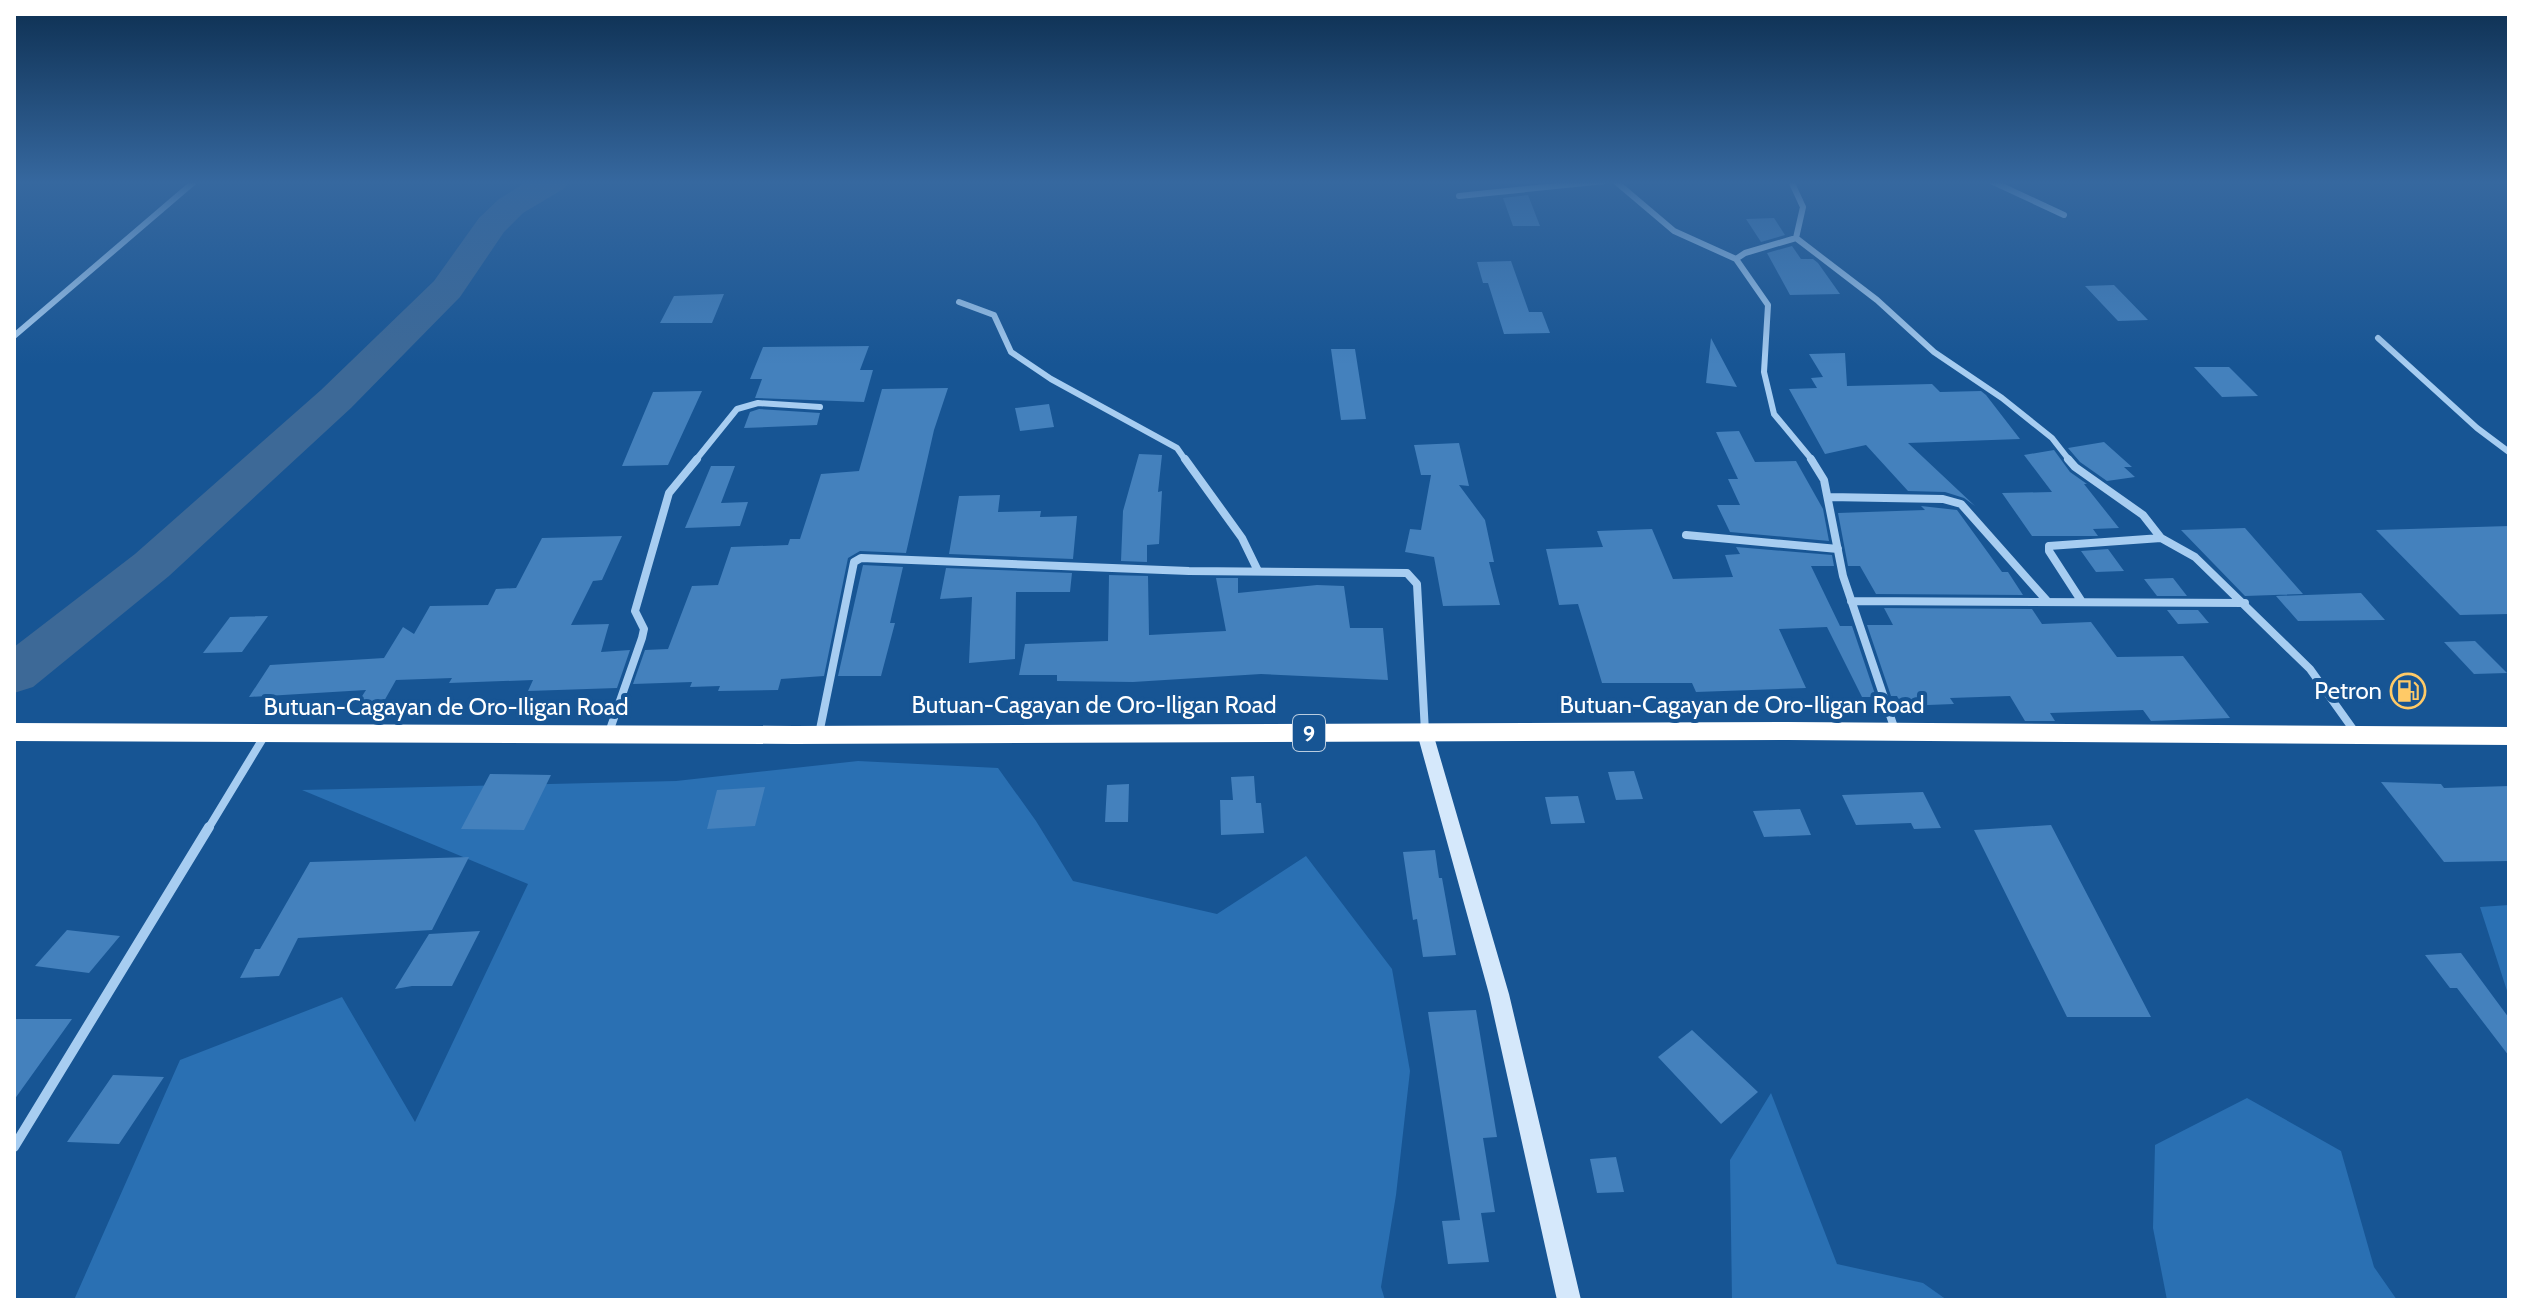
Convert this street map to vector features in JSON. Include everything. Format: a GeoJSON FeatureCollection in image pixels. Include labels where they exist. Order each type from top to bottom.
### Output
{"type":"FeatureCollection","features":[{"type":"Feature","properties":{"kind":"highway","name":"Butuan-Cagayan de Oro-Iligan Road"},"geometry":{"type":"LineString","coordinates":[[14,732],[608,735],[1788,731],[2355,732],[2509,736]]}},
{"type":"Feature","properties":{"kind":"street"},"geometry":{"type":"LineString","coordinates":[[14,336],[123,242]]}},
{"type":"Feature","properties":{"kind":"street"},"geometry":{"type":"LineString","coordinates":[[1699,242],[1736,259],[1768,305],[1763,346],[1764,372],[1774,414],[1817,466],[1828,497],[1851,601],[1896,733]]}},
{"type":"Feature","properties":{"kind":"street"},"geometry":{"type":"LineString","coordinates":[[1736,259],[1745,253],[1781,242]]}},
{"type":"Feature","properties":{"kind":"street"},"geometry":{"type":"LineString","coordinates":[[1802,242],[1877,300],[1934,352],[2002,398],[2052,438],[2075,467],[2143,515],[2161,538],[2195,557],[2310,669],[2355,732]]}},
{"type":"Feature","properties":{"kind":"street"},"geometry":{"type":"LineString","coordinates":[[959,302],[994,315],[1011,352],[1051,379],[1177,448],[1242,538],[1258,571]]}},
{"type":"Feature","properties":{"kind":"street"},"geometry":{"type":"LineString","coordinates":[[2378,338],[2477,428],[2509,452]]}},
{"type":"Feature","properties":{"kind":"street"},"geometry":{"type":"LineString","coordinates":[[608,735],[642,638],[644,629],[635,611],[669,493],[737,409],[758,403],[820,407]]}},
{"type":"Feature","properties":{"kind":"street"},"geometry":{"type":"LineString","coordinates":[[1828,497],[1943,499],[1961,504],[2048,602]]}},
{"type":"Feature","properties":{"kind":"street"},"geometry":{"type":"LineString","coordinates":[[1686,535],[1838,549]]}},
{"type":"Feature","properties":{"kind":"street"},"geometry":{"type":"LineString","coordinates":[[2082,602],[2049,551],[2049,546],[2161,538]]}},
{"type":"Feature","properties":{"kind":"street"},"geometry":{"type":"LineString","coordinates":[[819,734],[854,562],[858,559],[1258,571],[1398,571],[1413,576],[1417,584],[1425,733],[1499,994],[1569,1300]]}},
{"type":"Feature","properties":{"kind":"street"},"geometry":{"type":"LineString","coordinates":[[1851,601],[2245,603]]}},
{"type":"Feature","properties":{"kind":"street"},"geometry":{"type":"LineString","coordinates":[[14,1147],[265,734]]}},
{"type":"Feature","properties":{"kind":"shaded area"},"geometry":{"type":"Polygon","coordinates":[[[858,761],[998,768],[1073,881],[1217,914],[1306,856],[1392,969],[1410,1071],[1396,1195],[1381,1287],[1385,1300],[74,1300],[180,1060],[342,997],[415,1122],[528,884],[302,790],[676,781],[858,761]]]}},
{"type":"Feature","properties":{"kind":"shaded area"},"geometry":{"type":"Polygon","coordinates":[[[2509,905],[2509,997],[2480,907],[2509,905]]]}},
{"type":"Feature","properties":{"kind":"shaded area"},"geometry":{"type":"Polygon","coordinates":[[[1771,1093],[1837,1264],[1923,1283],[1947,1300],[1732,1300],[1730,1160],[1771,1093]]]}},
{"type":"Feature","properties":{"kind":"shaded area"},"geometry":{"type":"Polygon","coordinates":[[[2247,1098],[2341,1151],[2374,1267],[2397,1300],[2167,1300],[2153,1228],[2155,1145],[2247,1098]]]}},
{"type":"Feature","properties":{"kind":"building"},"geometry":{"type":"Polygon","coordinates":[[[1792,246],[1801,259],[1813,259],[1818,263],[1840,294],[1790,295],[1767,253],[1792,246]]]}},
{"type":"Feature","properties":{"kind":"building"},"geometry":{"type":"Polygon","coordinates":[[[1511,261],[1529,312],[1542,312],[1550,333],[1504,334],[1488,283],[1483,283],[1477,262],[1511,261]]]}},
{"type":"Feature","properties":{"kind":"building"},"geometry":{"type":"Polygon","coordinates":[[[2114,285],[2148,320],[2118,321],[2085,286],[2114,285]]]}},
{"type":"Feature","properties":{"kind":"building"},"geometry":{"type":"Polygon","coordinates":[[[724,294],[712,323],[660,323],[674,296],[724,294]]]}},
{"type":"Feature","properties":{"kind":"building"},"geometry":{"type":"Polygon","coordinates":[[[1711,338],[1737,387],[1706,383],[1711,338]]]}},
{"type":"Feature","properties":{"kind":"building"},"geometry":{"type":"Polygon","coordinates":[[[869,346],[860,370],[873,370],[864,402],[755,398],[762,379],[750,379],[763,347],[869,346]]]}},
{"type":"Feature","properties":{"kind":"building"},"geometry":{"type":"Polygon","coordinates":[[[1331,349],[1355,349],[1366,419],[1341,420],[1331,349]]]}},
{"type":"Feature","properties":{"kind":"building"},"geometry":{"type":"Polygon","coordinates":[[[1845,353],[1847,386],[1932,384],[1940,392],[1981,391],[1986,395],[2020,439],[1908,443],[1975,506],[1964,498],[1945,492],[1908,491],[1866,445],[1825,454],[1789,389],[1817,388],[1811,378],[1823,377],[1809,354],[1845,353]]]}},
{"type":"Feature","properties":{"kind":"building"},"geometry":{"type":"Polygon","coordinates":[[[2194,367],[2229,367],[2258,396],[2222,397],[2194,367]]]}},
{"type":"Feature","properties":{"kind":"building"},"geometry":{"type":"Polygon","coordinates":[[[948,388],[934,430],[906,553],[860,551],[848,558],[824,676],[781,679],[778,690],[718,691],[720,686],[690,687],[692,682],[633,684],[645,650],[668,649],[692,586],[718,585],[731,547],[788,545],[790,539],[800,539],[821,474],[859,471],[882,389],[948,388]]]}},
{"type":"Feature","properties":{"kind":"building"},"geometry":{"type":"Polygon","coordinates":[[[702,391],[668,465],[622,466],[653,392],[702,391]]]}},
{"type":"Feature","properties":{"kind":"building"},"geometry":{"type":"Polygon","coordinates":[[[1049,404],[1054,427],[1020,431],[1015,408],[1049,404]]]}},
{"type":"Feature","properties":{"kind":"building"},"geometry":{"type":"Polygon","coordinates":[[[759,409],[820,413],[817,425],[744,428],[750,412],[759,409]]]}},
{"type":"Feature","properties":{"kind":"building"},"geometry":{"type":"Polygon","coordinates":[[[1739,431],[1755,462],[1796,461],[1823,509],[1829,541],[1730,532],[1717,505],[1740,505],[1728,479],[1738,479],[1716,432],[1739,431]]]}},
{"type":"Feature","properties":{"kind":"building"},"geometry":{"type":"Polygon","coordinates":[[[2104,442],[2132,467],[2124,467],[2135,477],[2107,481],[2080,462],[2068,448],[2104,442]]]}},
{"type":"Feature","properties":{"kind":"building"},"geometry":{"type":"Polygon","coordinates":[[[1459,443],[1469,486],[1459,485],[1485,520],[1494,562],[1489,562],[1500,605],[1443,606],[1434,557],[1405,552],[1410,529],[1421,530],[1431,475],[1421,475],[1414,445],[1459,443]]]}},
{"type":"Feature","properties":{"kind":"building"},"geometry":{"type":"Polygon","coordinates":[[[2054,450],[2070,472],[2087,484],[2084,484],[2119,528],[2093,529],[2098,536],[2032,536],[2002,493],[2052,492],[2024,455],[2054,450]]]}},
{"type":"Feature","properties":{"kind":"building"},"geometry":{"type":"Polygon","coordinates":[[[1139,454],[1162,455],[1158,492],[1162,491],[1159,544],[1147,545],[1147,562],[1121,561],[1123,511],[1139,454]]]}},
{"type":"Feature","properties":{"kind":"building"},"geometry":{"type":"Polygon","coordinates":[[[711,466],[735,466],[721,503],[748,502],[740,526],[685,528],[711,466]]]}},
{"type":"Feature","properties":{"kind":"building"},"geometry":{"type":"Polygon","coordinates":[[[1000,495],[998,512],[1041,511],[1040,517],[1077,516],[1073,559],[949,554],[959,496],[1000,495]]]}},
{"type":"Feature","properties":{"kind":"building"},"geometry":{"type":"Polygon","coordinates":[[[1921,506],[1957,510],[2002,572],[2008,572],[2023,595],[1876,594],[1860,566],[1848,566],[1838,513],[1925,510],[1921,506]]]}},
{"type":"Feature","properties":{"kind":"building"},"geometry":{"type":"Polygon","coordinates":[[[2509,526],[2509,614],[2460,615],[2376,530],[2509,526]]]}},
{"type":"Feature","properties":{"kind":"building"},"geometry":{"type":"Polygon","coordinates":[[[2245,528],[2303,594],[2245,596],[2181,530],[2245,528]]]}},
{"type":"Feature","properties":{"kind":"building"},"geometry":{"type":"Polygon","coordinates":[[[1652,529],[1673,579],[1733,577],[1725,555],[1740,554],[1736,547],[1832,555],[1834,566],[1811,566],[1840,626],[1852,626],[1876,697],[1862,697],[1827,627],[1779,629],[1806,688],[1696,692],[1692,683],[1602,683],[1578,604],[1559,605],[1546,549],[1603,547],[1597,531],[1652,529]]]}},
{"type":"Feature","properties":{"kind":"building"},"geometry":{"type":"Polygon","coordinates":[[[622,536],[602,580],[593,581],[571,625],[609,624],[601,652],[630,650],[617,688],[528,691],[533,680],[449,683],[452,678],[396,680],[383,703],[357,704],[366,690],[249,697],[270,665],[384,658],[403,627],[414,634],[430,606],[488,605],[496,589],[516,588],[542,538],[622,536]]]}},
{"type":"Feature","properties":{"kind":"building"},"geometry":{"type":"Polygon","coordinates":[[[2108,549],[2124,571],[2096,572],[2081,551],[2108,549]]]}},
{"type":"Feature","properties":{"kind":"building"},"geometry":{"type":"Polygon","coordinates":[[[863,565],[903,567],[890,623],[895,623],[881,676],[838,676],[863,565]]]}},
{"type":"Feature","properties":{"kind":"building"},"geometry":{"type":"Polygon","coordinates":[[[946,568],[1072,573],[1070,592],[1016,592],[1015,659],[969,663],[972,597],[940,599],[946,568]]]}},
{"type":"Feature","properties":{"kind":"building"},"geometry":{"type":"Polygon","coordinates":[[[1109,575],[1148,576],[1149,635],[1226,631],[1216,578],[1238,578],[1238,593],[1317,585],[1344,586],[1350,628],[1383,628],[1388,680],[1261,674],[1133,682],[1057,681],[1057,675],[1019,675],[1025,644],[1108,641],[1109,575]]]}},
{"type":"Feature","properties":{"kind":"building"},"geometry":{"type":"Polygon","coordinates":[[[2173,578],[2187,596],[2157,596],[2144,579],[2173,578]]]}},
{"type":"Feature","properties":{"kind":"building"},"geometry":{"type":"Polygon","coordinates":[[[2361,593],[2385,620],[2298,621],[2276,596],[2361,593]]]}},
{"type":"Feature","properties":{"kind":"building"},"geometry":{"type":"Polygon","coordinates":[[[1884,608],[2032,609],[2042,624],[2091,622],[2117,657],[2183,656],[2230,718],[2151,721],[2143,710],[2050,713],[2055,721],[2025,721],[2010,696],[1950,698],[1954,704],[1902,706],[1897,696],[1891,696],[1867,625],[1893,625],[1884,608]]]}},
{"type":"Feature","properties":{"kind":"building"},"geometry":{"type":"Polygon","coordinates":[[[2167,610],[2198,610],[2209,623],[2178,624],[2167,610]]]}},
{"type":"Feature","properties":{"kind":"building"},"geometry":{"type":"Polygon","coordinates":[[[268,616],[242,652],[203,653],[230,617],[268,616]]]}},
{"type":"Feature","properties":{"kind":"building"},"geometry":{"type":"Polygon","coordinates":[[[2475,641],[2507,673],[2474,674],[2444,642],[2475,641]]]}},
{"type":"Feature","properties":{"kind":"building"},"geometry":{"type":"Polygon","coordinates":[[[1634,771],[1643,799],[1616,800],[1608,772],[1634,771]]]}},
{"type":"Feature","properties":{"kind":"building"},"geometry":{"type":"Polygon","coordinates":[[[490,774],[551,775],[524,830],[461,829],[490,774]]]}},
{"type":"Feature","properties":{"kind":"building"},"geometry":{"type":"Polygon","coordinates":[[[1254,776],[1256,803],[1261,803],[1264,833],[1221,835],[1220,800],[1233,800],[1231,777],[1254,776]]]}},
{"type":"Feature","properties":{"kind":"building"},"geometry":{"type":"Polygon","coordinates":[[[2381,782],[2441,784],[2444,788],[2509,786],[2509,861],[2444,862],[2381,782]]]}},
{"type":"Feature","properties":{"kind":"building"},"geometry":{"type":"Polygon","coordinates":[[[1129,784],[1128,822],[1105,822],[1107,785],[1129,784]]]}},
{"type":"Feature","properties":{"kind":"building"},"geometry":{"type":"Polygon","coordinates":[[[765,787],[755,826],[707,829],[717,790],[765,787]]]}},
{"type":"Feature","properties":{"kind":"building"},"geometry":{"type":"Polygon","coordinates":[[[1923,792],[1941,828],[1914,829],[1911,823],[1856,825],[1842,795],[1923,792]]]}},
{"type":"Feature","properties":{"kind":"building"},"geometry":{"type":"Polygon","coordinates":[[[1578,796],[1585,823],[1551,824],[1545,797],[1578,796]]]}},
{"type":"Feature","properties":{"kind":"building"},"geometry":{"type":"Polygon","coordinates":[[[1800,809],[1811,835],[1764,837],[1753,811],[1800,809]]]}},
{"type":"Feature","properties":{"kind":"building"},"geometry":{"type":"Polygon","coordinates":[[[2051,825],[2151,1017],[2067,1017],[1974,830],[2051,825]]]}},
{"type":"Feature","properties":{"kind":"building"},"geometry":{"type":"Polygon","coordinates":[[[1435,850],[1456,955],[1423,957],[1417,919],[1413,920],[1403,852],[1435,850]]]}},
{"type":"Feature","properties":{"kind":"building"},"geometry":{"type":"Polygon","coordinates":[[[469,857],[432,930],[298,938],[279,976],[240,978],[310,862],[469,857]]]}},
{"type":"Feature","properties":{"kind":"building"},"geometry":{"type":"Polygon","coordinates":[[[67,930],[120,936],[89,973],[35,966],[67,930]]]}},
{"type":"Feature","properties":{"kind":"building"},"geometry":{"type":"Polygon","coordinates":[[[480,931],[452,986],[395,989],[429,934],[480,931]]]}},
{"type":"Feature","properties":{"kind":"building"},"geometry":{"type":"Polygon","coordinates":[[[2461,953],[2509,1018],[2509,1056],[2457,988],[2450,988],[2425,955],[2461,953]]]}},
{"type":"Feature","properties":{"kind":"building"},"geometry":{"type":"Polygon","coordinates":[[[1476,1010],[1497,1137],[1483,1138],[1495,1212],[1481,1213],[1489,1262],[1448,1264],[1442,1221],[1460,1220],[1428,1012],[1476,1010]]]}},
{"type":"Feature","properties":{"kind":"building"},"geometry":{"type":"Polygon","coordinates":[[[14,1019],[72,1019],[14,1100],[14,1019]]]}},
{"type":"Feature","properties":{"kind":"building"},"geometry":{"type":"Polygon","coordinates":[[[1692,1030],[1758,1092],[1721,1124],[1658,1057],[1692,1030]]]}},
{"type":"Feature","properties":{"kind":"building"},"geometry":{"type":"Polygon","coordinates":[[[113,1075],[164,1077],[119,1144],[67,1142],[113,1075]]]}},
{"type":"Feature","properties":{"kind":"building"},"geometry":{"type":"Polygon","coordinates":[[[1616,1157],[1624,1192],[1597,1193],[1590,1159],[1616,1157]]]}},
{"type":"Feature","properties":{"kind":"waterway"},"geometry":{"type":"LineString","coordinates":[[14,674],[152,565],[336,399],[447,289],[479,242]]}},
{"type":"Feature","properties":{"kind":"place","name":"Petron"},"geometry":{"type":"Point","coordinates":[2408,691]}}]}
